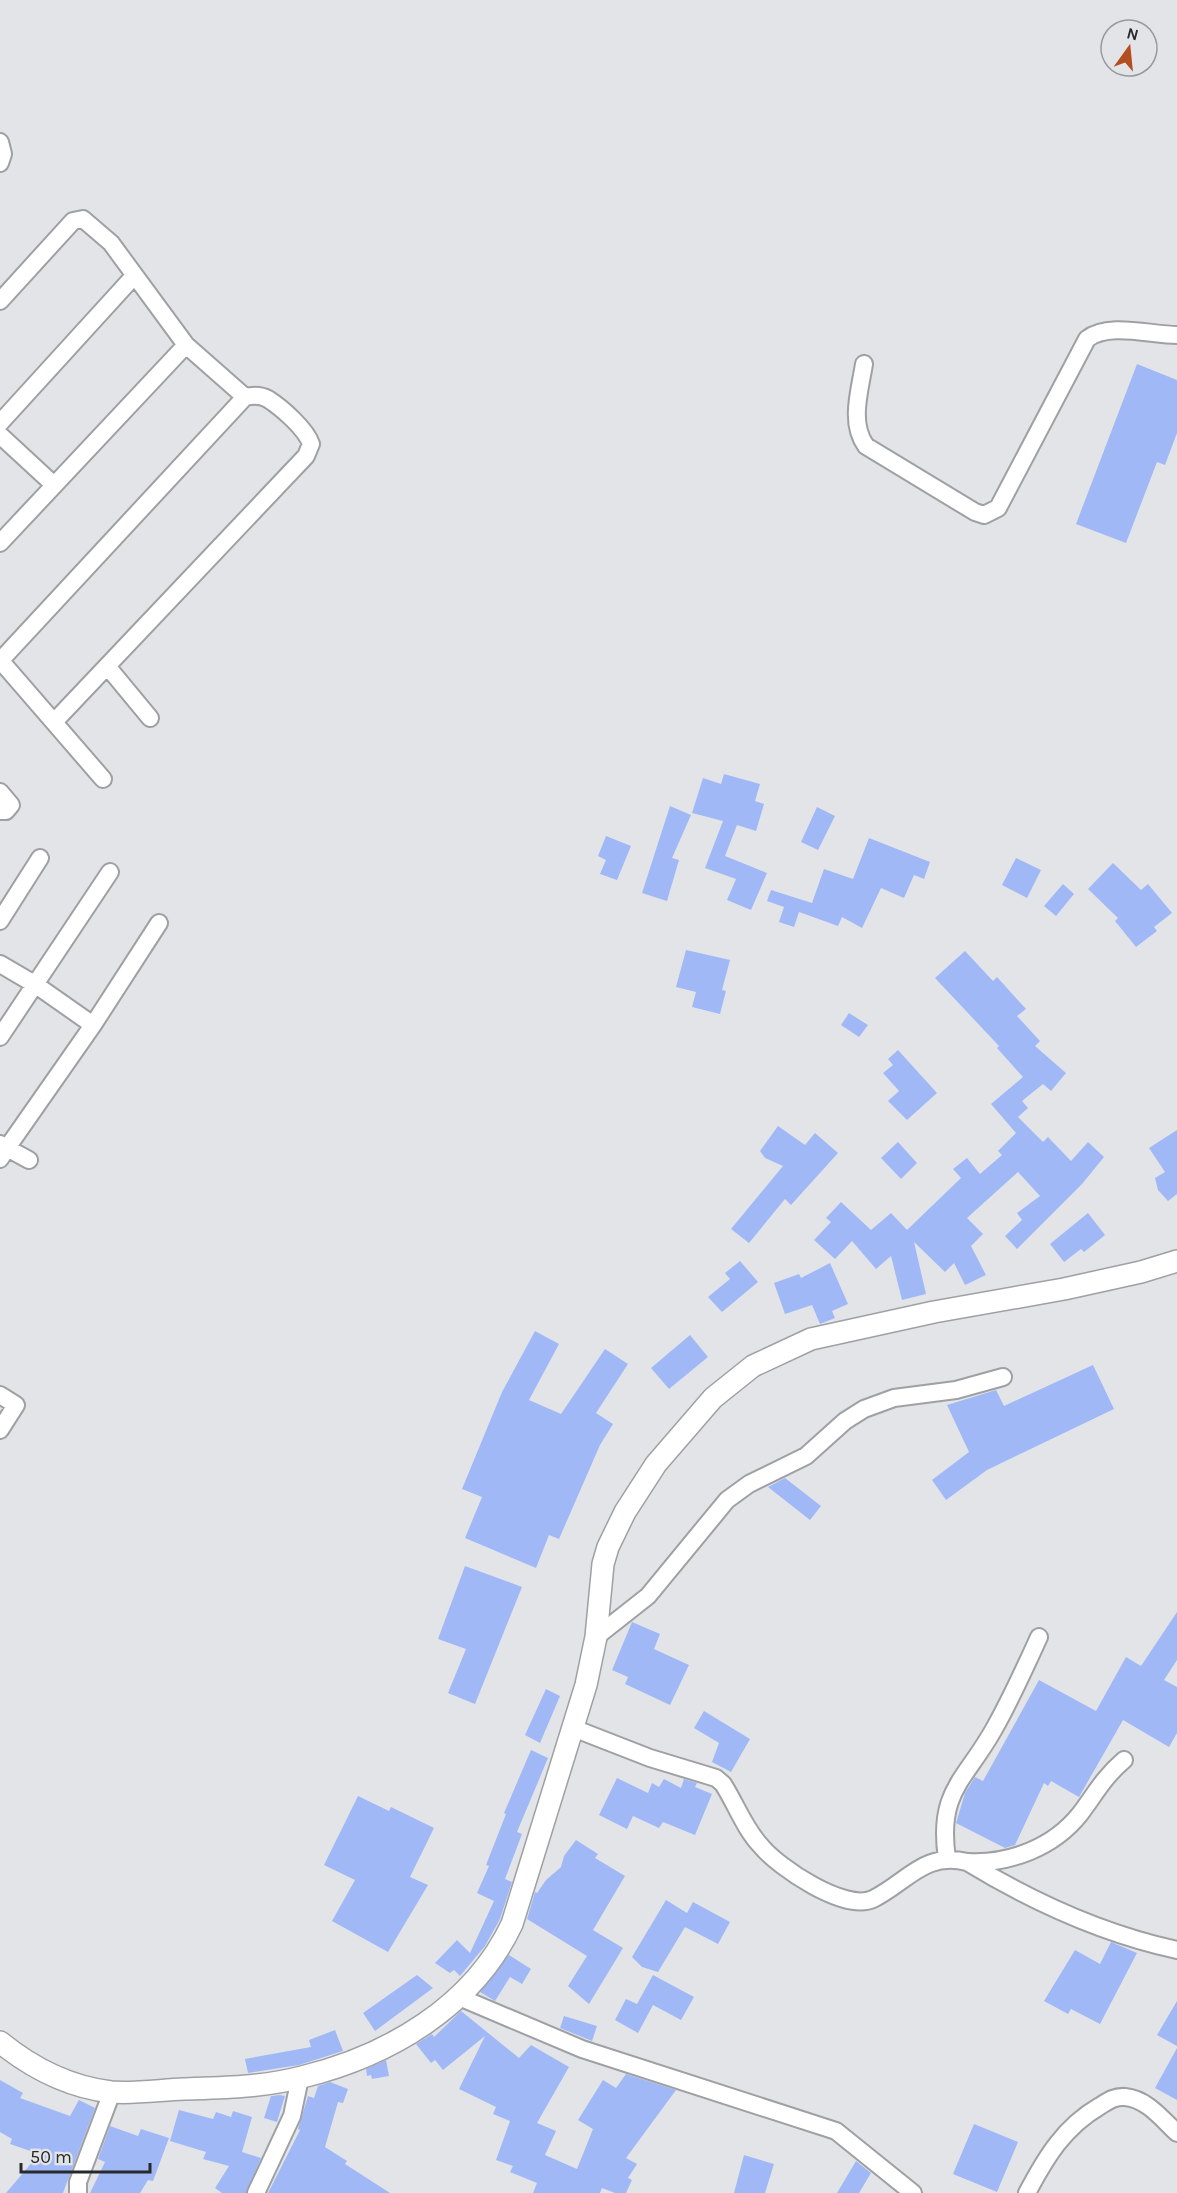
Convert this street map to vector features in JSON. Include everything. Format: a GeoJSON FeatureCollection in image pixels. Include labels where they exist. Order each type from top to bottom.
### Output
{"type":"FeatureCollection","features":[{"type":"Feature","properties":{"kind":"street"},"geometry":{"type":"LineString","coordinates":[[0,142],[3,154],[0,163]]}},
{"type":"Feature","properties":{"kind":"street"},"geometry":{"type":"LineString","coordinates":[[0,301],[73,221],[83,219],[111,243],[186,345],[245,397]]}},
{"type":"Feature","properties":{"kind":"street"},"geometry":{"type":"LineString","coordinates":[[0,423],[134,276]]}},
{"type":"Feature","properties":{"kind":"street"},"geometry":{"type":"LineString","coordinates":[[864,364],[856,425],[859,437],[866,446],[975,512],[984,515],[998,508],[1087,339],[1099,333],[1114,331],[1177,335]]}},
{"type":"Feature","properties":{"kind":"street"},"geometry":{"type":"LineString","coordinates":[[0,543],[186,345]]}},
{"type":"Feature","properties":{"kind":"street"},"geometry":{"type":"LineString","coordinates":[[54,722],[310,449],[309,438],[267,398],[255,395],[245,397],[0,661],[103,779]]}},
{"type":"Feature","properties":{"kind":"street"},"geometry":{"type":"LineString","coordinates":[[0,435],[54,485]]}},
{"type":"Feature","properties":{"kind":"street"},"geometry":{"type":"LineString","coordinates":[[107,666],[150,718]]}},
{"type":"Feature","properties":{"kind":"street"},"geometry":{"type":"LineString","coordinates":[[0,792],[11,805],[6,811],[0,811]]}},
{"type":"Feature","properties":{"kind":"street"},"geometry":{"type":"LineString","coordinates":[[0,921],[40,858]]}},
{"type":"Feature","properties":{"kind":"street"},"geometry":{"type":"LineString","coordinates":[[0,1037],[110,872]]}},
{"type":"Feature","properties":{"kind":"street"},"geometry":{"type":"LineString","coordinates":[[29,1160],[2,1150],[93,1025],[159,923]]}},
{"type":"Feature","properties":{"kind":"street"},"geometry":{"type":"LineString","coordinates":[[0,964],[36,985],[93,1025]]}},
{"type":"Feature","properties":{"kind":"street"},"geometry":{"type":"LineString","coordinates":[[0,2042],[36,2069],[83,2086],[112,2092],[242,2086],[300,2078],[360,2059],[416,2030],[459,1997],[485,1971],[501,1948],[512,1924],[573,1728],[598,1628],[601,1584],[608,1547],[625,1512],[656,1464],[713,1398],[753,1366],[812,1340],[847,1329],[1064,1290],[1177,1261]]}},
{"type":"Feature","properties":{"kind":"street"},"geometry":{"type":"LineString","coordinates":[[598,1628],[648,1596],[727,1500],[749,1484],[806,1456],[845,1421],[864,1409],[894,1398],[956,1390],[1003,1377]]}},
{"type":"Feature","properties":{"kind":"street"},"geometry":{"type":"LineString","coordinates":[[0,1395],[16,1405],[0,1430]]}},
{"type":"Feature","properties":{"kind":"street"},"geometry":{"type":"LineString","coordinates":[[946,1859],[943,1833],[949,1805],[961,1775],[993,1732],[1039,1637]]}},
{"type":"Feature","properties":{"kind":"street"},"geometry":{"type":"LineString","coordinates":[[573,1728],[650,1758],[716,1778],[723,1784],[750,1832],[762,1848],[808,1882],[850,1901],[871,1900],[936,1860],[1003,1861],[1025,1854],[1062,1833],[1080,1814],[1105,1776],[1124,1760]]}},
{"type":"Feature","properties":{"kind":"street"},"geometry":{"type":"LineString","coordinates":[[967,1862],[1026,1897],[1114,1931],[1177,1950]]}},
{"type":"Feature","properties":{"kind":"street"},"geometry":{"type":"LineString","coordinates":[[459,1997],[582,2049],[836,2131],[913,2193]]}},
{"type":"Feature","properties":{"kind":"street"},"geometry":{"type":"LineString","coordinates":[[256,2193],[292,2116],[300,2078]]}},
{"type":"Feature","properties":{"kind":"street"},"geometry":{"type":"LineString","coordinates":[[78,2193],[78,2182],[112,2092]]}},
{"type":"Feature","properties":{"kind":"street"},"geometry":{"type":"LineString","coordinates":[[1027,2193],[1056,2141],[1085,2115],[1114,2098],[1125,2097],[1150,2108],[1177,2133]]}},
{"type":"Feature","properties":{"kind":"building"},"geometry":{"type":"Polygon","coordinates":[[[1137,364],[1177,380],[1177,433],[1165,465],[1157,462],[1126,543],[1076,524],[1137,364]]]}},
{"type":"Feature","properties":{"kind":"building"},"geometry":{"type":"Polygon","coordinates":[[[724,774],[760,784],[755,801],[764,804],[756,831],[737,825],[725,856],[767,873],[751,910],[727,900],[736,879],[705,868],[723,821],[692,813],[703,778],[721,784],[724,774]]]}},
{"type":"Feature","properties":{"kind":"building"},"geometry":{"type":"Polygon","coordinates":[[[670,806],[691,815],[672,858],[679,860],[667,901],[642,893],[670,806]]]}},
{"type":"Feature","properties":{"kind":"building"},"geometry":{"type":"Polygon","coordinates":[[[817,807],[835,816],[818,850],[801,842],[817,807]]]}},
{"type":"Feature","properties":{"kind":"building"},"geometry":{"type":"Polygon","coordinates":[[[606,836],[631,846],[617,880],[600,874],[606,860],[598,856],[606,836]]]}},
{"type":"Feature","properties":{"kind":"building"},"geometry":{"type":"Polygon","coordinates":[[[869,838],[930,862],[924,879],[914,875],[904,898],[881,888],[862,928],[842,917],[838,926],[799,912],[794,927],[779,922],[784,907],[767,901],[771,890],[812,903],[824,869],[853,879],[869,838]]]}},
{"type":"Feature","properties":{"kind":"building"},"geometry":{"type":"Polygon","coordinates":[[[1016,858],[1041,870],[1027,898],[1002,885],[1016,858]]]}},
{"type":"Feature","properties":{"kind":"building"},"geometry":{"type":"Polygon","coordinates":[[[1113,863],[1141,890],[1148,884],[1172,913],[1154,927],[1157,931],[1136,947],[1115,921],[1118,918],[1088,889],[1113,863]]]}},
{"type":"Feature","properties":{"kind":"building"},"geometry":{"type":"Polygon","coordinates":[[[1063,884],[1074,894],[1056,916],[1044,906],[1063,884]]]}},
{"type":"Feature","properties":{"kind":"building"},"geometry":{"type":"Polygon","coordinates":[[[686,950],[730,960],[722,990],[726,991],[720,1014],[692,1007],[696,992],[676,987],[686,950]]]}},
{"type":"Feature","properties":{"kind":"building"},"geometry":{"type":"Polygon","coordinates":[[[965,951],[993,981],[997,977],[1026,1009],[1017,1016],[1040,1041],[1035,1046],[1066,1073],[1051,1091],[1043,1084],[1022,1101],[1028,1108],[1018,1117],[1043,1142],[1048,1137],[1071,1161],[1088,1142],[1104,1157],[1082,1184],[1017,1249],[1005,1236],[1022,1220],[1017,1213],[1040,1196],[1018,1172],[967,1218],[983,1234],[971,1246],[986,1275],[965,1285],[954,1263],[945,1272],[914,1242],[926,1294],[902,1300],[891,1256],[876,1269],[852,1241],[835,1259],[814,1240],[831,1222],[826,1218],[841,1202],[871,1230],[891,1213],[907,1230],[961,1178],[953,1169],[967,1158],[980,1174],[1002,1155],[998,1151],[1016,1133],[991,1104],[1023,1077],[997,1048],[999,1046],[935,978],[965,951]]]}},
{"type":"Feature","properties":{"kind":"building"},"geometry":{"type":"Polygon","coordinates":[[[849,1013],[868,1025],[859,1037],[841,1025],[849,1013]]]}},
{"type":"Feature","properties":{"kind":"building"},"geometry":{"type":"Polygon","coordinates":[[[898,1050],[937,1093],[907,1120],[888,1101],[899,1091],[883,1073],[893,1065],[888,1059],[898,1050]]]}},
{"type":"Feature","properties":{"kind":"building"},"geometry":{"type":"Polygon","coordinates":[[[778,1126],[805,1145],[815,1133],[838,1153],[791,1205],[785,1199],[749,1243],[731,1229],[783,1166],[765,1158],[760,1151],[778,1126]]]}},
{"type":"Feature","properties":{"kind":"building"},"geometry":{"type":"Polygon","coordinates":[[[1177,1130],[1177,1194],[1168,1201],[1158,1190],[1155,1178],[1165,1172],[1149,1148],[1177,1130]]]}},
{"type":"Feature","properties":{"kind":"building"},"geometry":{"type":"Polygon","coordinates":[[[898,1142],[917,1163],[901,1179],[881,1158],[898,1142]]]}},
{"type":"Feature","properties":{"kind":"building"},"geometry":{"type":"Polygon","coordinates":[[[1088,1213],[1105,1235],[1084,1252],[1081,1249],[1064,1262],[1050,1244],[1088,1213]]]}},
{"type":"Feature","properties":{"kind":"building"},"geometry":{"type":"Polygon","coordinates":[[[740,1261],[758,1282],[722,1312],[708,1297],[730,1279],[725,1273],[740,1261]]]}},
{"type":"Feature","properties":{"kind":"building"},"geometry":{"type":"Polygon","coordinates":[[[830,1263],[848,1304],[832,1311],[835,1318],[820,1324],[812,1305],[785,1314],[774,1283],[799,1274],[801,1278],[830,1263]]]}},
{"type":"Feature","properties":{"kind":"building"},"geometry":{"type":"Polygon","coordinates":[[[535,1331],[559,1344],[529,1400],[561,1414],[605,1349],[628,1364],[596,1413],[613,1424],[600,1445],[559,1539],[549,1535],[536,1568],[465,1538],[482,1497],[462,1489],[502,1392],[535,1331]]]}},
{"type":"Feature","properties":{"kind":"building"},"geometry":{"type":"Polygon","coordinates":[[[690,1335],[708,1357],[669,1389],[651,1368],[690,1335]]]}},
{"type":"Feature","properties":{"kind":"building"},"geometry":{"type":"Polygon","coordinates":[[[1093,1365],[1114,1409],[987,1470],[946,1500],[932,1480],[969,1452],[947,1405],[996,1390],[1004,1406],[1093,1365]]]}},
{"type":"Feature","properties":{"kind":"building"},"geometry":{"type":"Polygon","coordinates":[[[785,1478],[821,1506],[810,1520],[768,1487],[785,1478]]]}},
{"type":"Feature","properties":{"kind":"building"},"geometry":{"type":"Polygon","coordinates":[[[465,1566],[522,1587],[475,1704],[448,1693],[466,1649],[438,1639],[465,1566]]]}},
{"type":"Feature","properties":{"kind":"building"},"geometry":{"type":"Polygon","coordinates":[[[1177,1612],[1177,1660],[1164,1680],[1177,1687],[1177,1733],[1169,1747],[1123,1720],[1079,1797],[1051,1781],[1048,1786],[1044,1783],[1015,1845],[1005,1848],[956,1823],[965,1793],[975,1777],[983,1781],[1039,1680],[1096,1711],[1126,1657],[1141,1666],[1177,1612]]]}},
{"type":"Feature","properties":{"kind":"building"},"geometry":{"type":"Polygon","coordinates":[[[632,1622],[660,1634],[654,1649],[689,1665],[670,1705],[625,1684],[628,1677],[612,1670],[632,1622]]]}},
{"type":"Feature","properties":{"kind":"building"},"geometry":{"type":"Polygon","coordinates":[[[546,1689],[560,1696],[540,1743],[525,1735],[546,1689]]]}},
{"type":"Feature","properties":{"kind":"building"},"geometry":{"type":"Polygon","coordinates":[[[704,1711],[750,1739],[731,1772],[712,1762],[719,1743],[694,1728],[704,1711]]]}},
{"type":"Feature","properties":{"kind":"building"},"geometry":{"type":"Polygon","coordinates":[[[531,1750],[548,1758],[517,1832],[522,1834],[505,1879],[512,1882],[500,1919],[485,1946],[460,1976],[454,1970],[450,1973],[435,1963],[457,1940],[470,1953],[494,1901],[477,1893],[489,1866],[486,1865],[506,1814],[504,1813],[531,1750]]]}},
{"type":"Feature","properties":{"kind":"building"},"geometry":{"type":"Polygon","coordinates":[[[617,1778],[648,1793],[652,1783],[659,1787],[664,1779],[681,1788],[684,1779],[697,1783],[695,1787],[712,1794],[695,1835],[663,1822],[659,1828],[633,1816],[627,1829],[599,1815],[617,1778]]]}},
{"type":"Feature","properties":{"kind":"building"},"geometry":{"type":"Polygon","coordinates":[[[358,1796],[389,1811],[391,1807],[434,1828],[410,1877],[428,1885],[388,1952],[332,1921],[355,1880],[324,1865],[358,1796]]]}},
{"type":"Feature","properties":{"kind":"building"},"geometry":{"type":"Polygon","coordinates":[[[576,1840],[598,1854],[595,1858],[625,1876],[593,1930],[623,1948],[589,2004],[568,1986],[587,1956],[527,1919],[535,1892],[537,1893],[546,1880],[561,1867],[564,1856],[576,1840]]]}},
{"type":"Feature","properties":{"kind":"building"},"geometry":{"type":"Polygon","coordinates":[[[666,1900],[687,1913],[693,1902],[730,1922],[718,1944],[685,1927],[658,1972],[642,1967],[632,1957],[666,1900]]]}},
{"type":"Feature","properties":{"kind":"building"},"geometry":{"type":"Polygon","coordinates":[[[1111,1942],[1137,1953],[1100,2024],[1071,2009],[1068,2014],[1044,2001],[1075,1950],[1100,1964],[1111,1942]]]}},
{"type":"Feature","properties":{"kind":"building"},"geometry":{"type":"Polygon","coordinates":[[[509,1955],[531,1969],[522,1984],[510,1977],[495,2001],[480,1992],[509,1955]]]}},
{"type":"Feature","properties":{"kind":"building"},"geometry":{"type":"Polygon","coordinates":[[[417,1975],[433,1988],[375,2031],[363,2013],[417,1975]]]}},
{"type":"Feature","properties":{"kind":"building"},"geometry":{"type":"Polygon","coordinates":[[[653,1975],[694,1997],[681,2020],[653,2005],[638,2033],[615,2020],[626,1999],[637,2004],[653,1975]]]}},
{"type":"Feature","properties":{"kind":"building"},"geometry":{"type":"Polygon","coordinates":[[[1177,2001],[1177,2046],[1157,2035],[1177,2001]]]}},
{"type":"Feature","properties":{"kind":"building"},"geometry":{"type":"Polygon","coordinates":[[[461,2011],[519,2058],[531,2045],[569,2067],[537,2123],[556,2131],[545,2155],[577,2169],[593,2129],[578,2120],[603,2080],[616,2088],[626,2074],[676,2090],[626,2158],[637,2164],[628,2178],[632,2180],[626,2193],[615,2193],[602,2188],[600,2193],[533,2193],[537,2183],[510,2172],[513,2166],[496,2160],[510,2121],[493,2114],[496,2107],[459,2089],[485,2036],[443,2070],[435,2060],[431,2063],[416,2044],[432,2034],[434,2037],[461,2011]]]}},
{"type":"Feature","properties":{"kind":"building"},"geometry":{"type":"Polygon","coordinates":[[[564,2016],[597,2026],[592,2041],[560,2028],[564,2016]]]}},
{"type":"Feature","properties":{"kind":"building"},"geometry":{"type":"Polygon","coordinates":[[[335,2030],[343,2051],[299,2065],[248,2073],[245,2059],[311,2047],[309,2040],[335,2030]]]}},
{"type":"Feature","properties":{"kind":"building"},"geometry":{"type":"Polygon","coordinates":[[[1177,2048],[1177,2100],[1155,2088],[1177,2048]]]}},
{"type":"Feature","properties":{"kind":"building"},"geometry":{"type":"Polygon","coordinates":[[[386,2060],[389,2076],[372,2079],[371,2075],[367,2076],[366,2069],[386,2060]]]}},
{"type":"Feature","properties":{"kind":"building"},"geometry":{"type":"Polygon","coordinates":[[[0,2080],[23,2093],[20,2098],[70,2116],[79,2100],[95,2108],[63,2193],[6,2193],[39,2154],[10,2144],[12,2139],[0,2132],[0,2080]]]}},
{"type":"Feature","properties":{"kind":"building"},"geometry":{"type":"Polygon","coordinates":[[[330,2082],[348,2089],[343,2103],[338,2102],[325,2147],[347,2161],[345,2164],[390,2193],[268,2193],[300,2130],[298,2129],[308,2096],[314,2098],[318,2086],[330,2082]]]}},
{"type":"Feature","properties":{"kind":"building"},"geometry":{"type":"Polygon","coordinates":[[[271,2096],[285,2096],[277,2122],[264,2118],[271,2096]]]}},
{"type":"Feature","properties":{"kind":"building"},"geometry":{"type":"Polygon","coordinates":[[[179,2110],[213,2119],[216,2112],[231,2117],[233,2111],[252,2117],[242,2152],[261,2158],[246,2193],[222,2193],[215,2188],[229,2166],[203,2159],[206,2152],[170,2141],[179,2110]]]}},
{"type":"Feature","properties":{"kind":"building"},"geometry":{"type":"Polygon","coordinates":[[[974,2124],[1018,2142],[997,2192],[953,2174],[974,2124]]]}},
{"type":"Feature","properties":{"kind":"building"},"geometry":{"type":"Polygon","coordinates":[[[110,2126],[138,2136],[141,2129],[169,2138],[153,2181],[148,2180],[140,2193],[90,2193],[105,2162],[98,2159],[110,2126]]]}},
{"type":"Feature","properties":{"kind":"building"},"geometry":{"type":"Polygon","coordinates":[[[744,2155],[774,2164],[765,2193],[734,2193],[744,2155]]]}},
{"type":"Feature","properties":{"kind":"building"},"geometry":{"type":"Polygon","coordinates":[[[856,2161],[871,2173],[859,2193],[837,2193],[856,2161]]]}}]}
